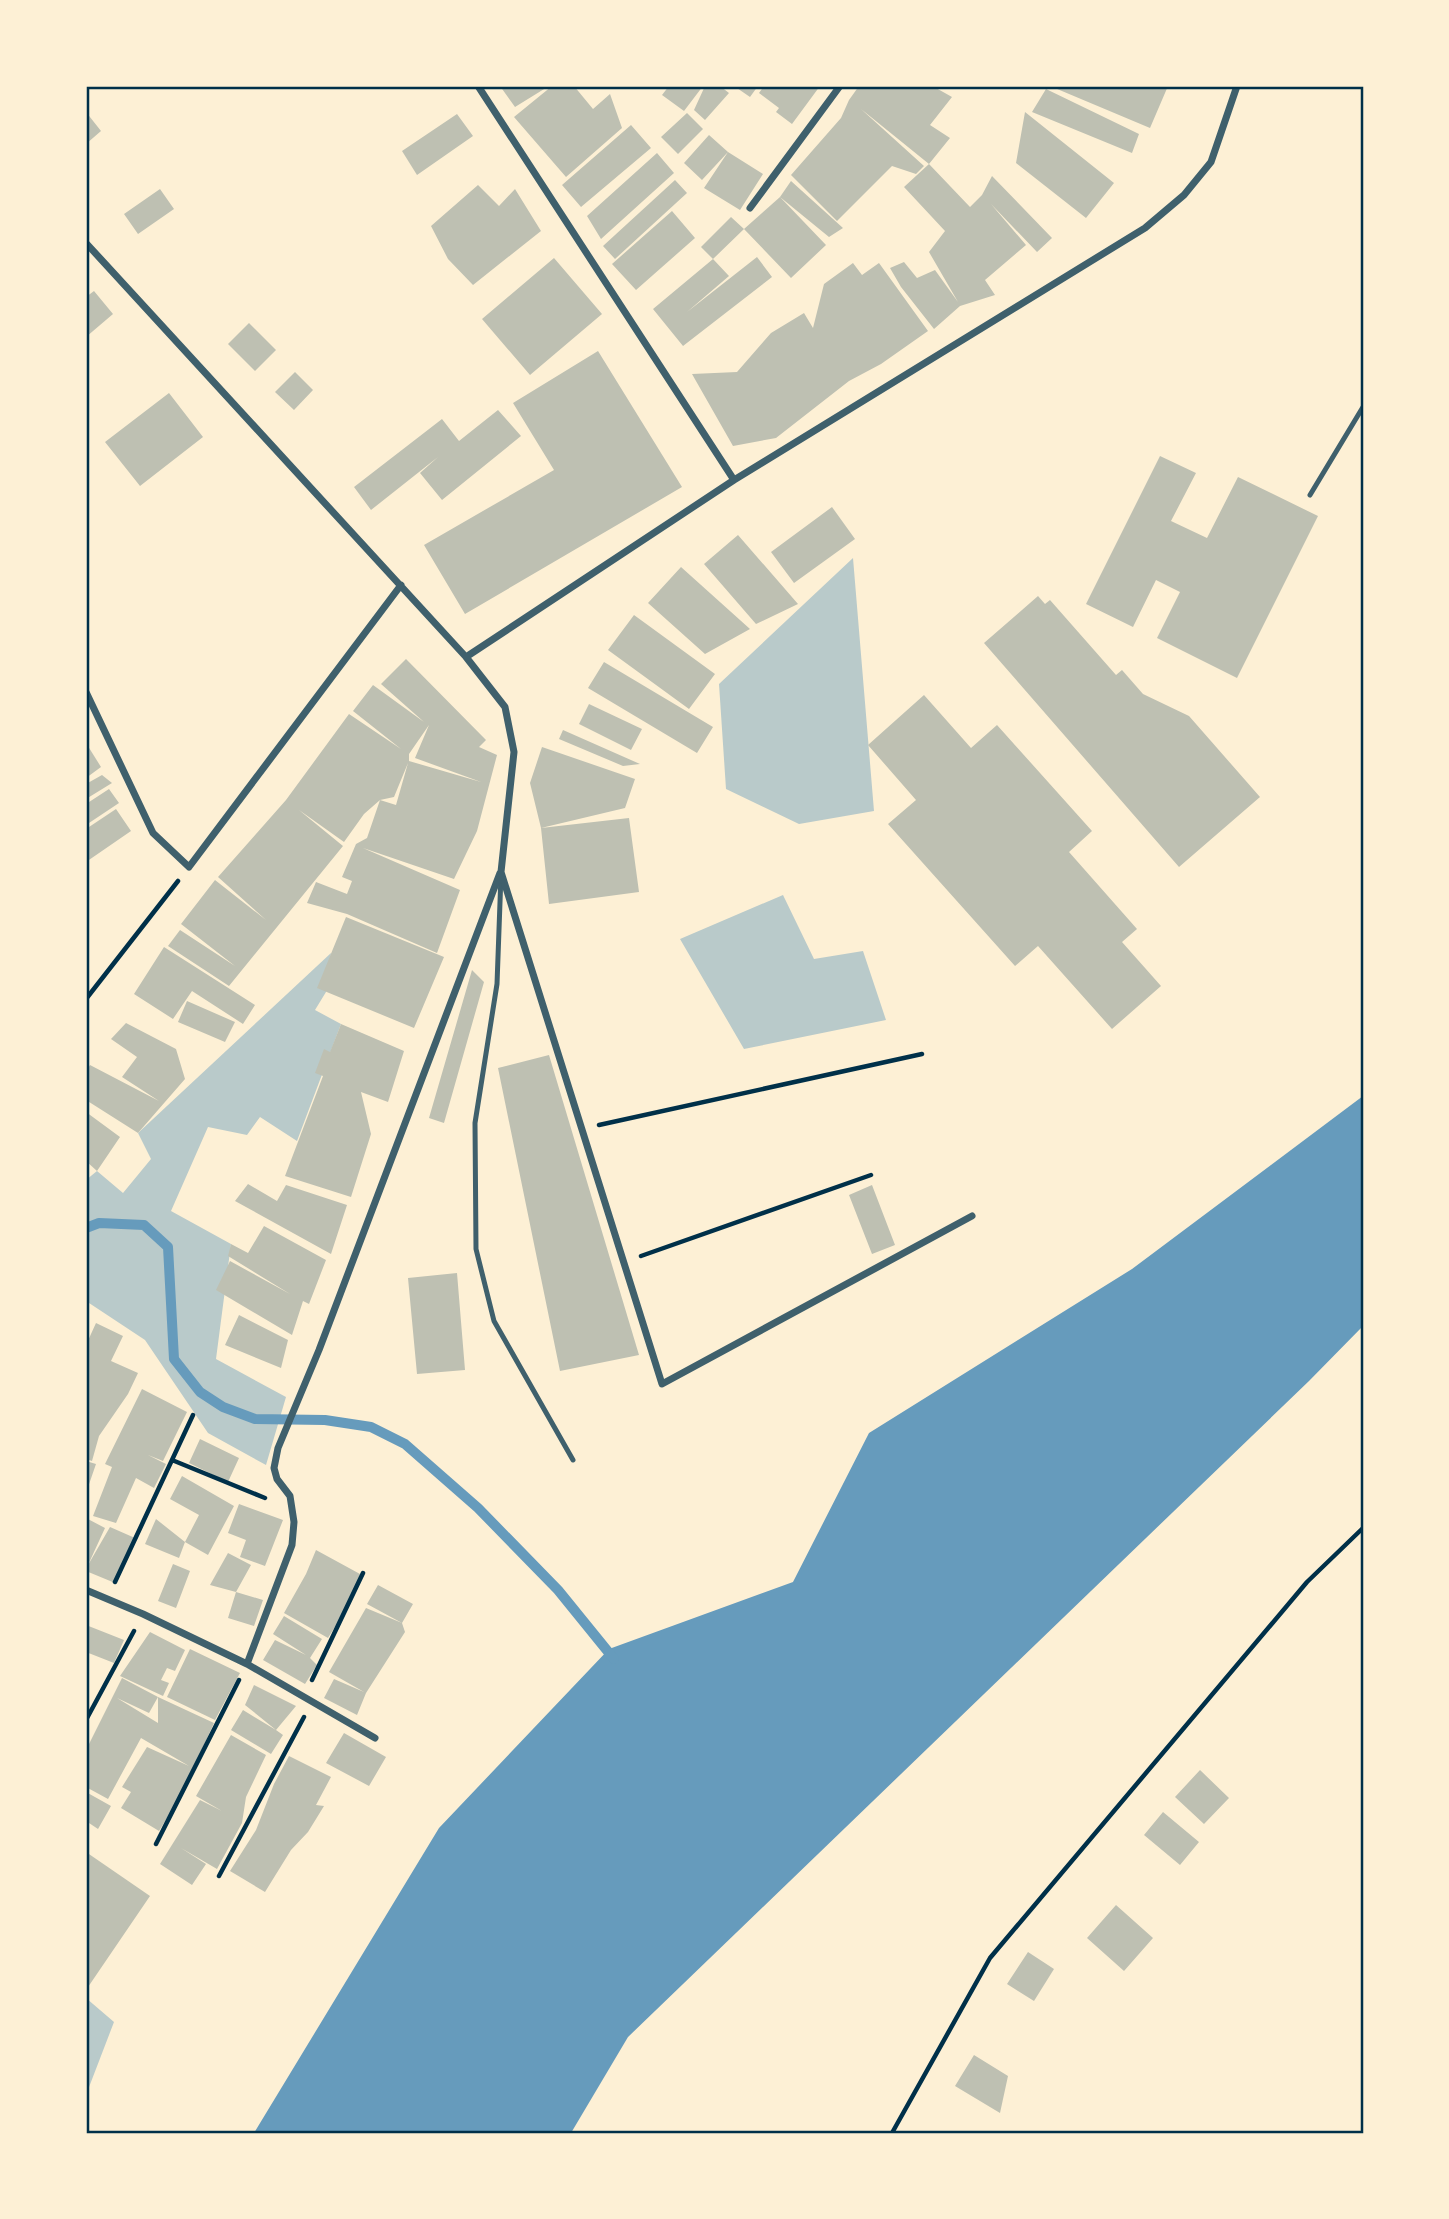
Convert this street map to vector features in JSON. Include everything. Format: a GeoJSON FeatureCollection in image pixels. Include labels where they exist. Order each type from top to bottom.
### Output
{"type":"FeatureCollection","features":[{"type":"Feature","properties":{"kind":"street"},"geometry":{"type":"LineString","coordinates":[[478,86],[734,480]]}},
{"type":"Feature","properties":{"kind":"street"},"geometry":{"type":"LineString","coordinates":[[750,208],[840,86]]}},
{"type":"Feature","properties":{"kind":"street"},"geometry":{"type":"LineString","coordinates":[[466,657],[734,480],[1145,228],[1184,195],[1210,162],[1237,86]]}},
{"type":"Feature","properties":{"kind":"street"},"geometry":{"type":"LineString","coordinates":[[86,243],[466,657],[505,707],[513,752],[501,872],[319,1350],[278,1448],[274,1468],[277,1479],[290,1496],[294,1521],[292,1545],[247,1664]]}},
{"type":"Feature","properties":{"kind":"street"},"geometry":{"type":"LineString","coordinates":[[86,692],[153,833],[189,867],[401,585]]}},
{"type":"Feature","properties":{"kind":"street"},"geometry":{"type":"LineString","coordinates":[[501,872],[662,1384],[972,1216]]}},
{"type":"Feature","properties":{"kind":"street"},"geometry":{"type":"LineString","coordinates":[[86,1590],[247,1664],[375,1738]]}},
{"type":"Feature","properties":{"kind":"lane"},"geometry":{"type":"LineString","coordinates":[[1310,495],[1363,408]]}},
{"type":"Feature","properties":{"kind":"lane"},"geometry":{"type":"LineString","coordinates":[[501,872],[497,984],[475,1123],[476,1249],[494,1321],[573,1460]]}},
{"type":"Feature","properties":{"kind":"path"},"geometry":{"type":"LineString","coordinates":[[86,999],[189,867]]}},
{"type":"Feature","properties":{"kind":"path"},"geometry":{"type":"LineString","coordinates":[[581,1129],[922,1054]]}},
{"type":"Feature","properties":{"kind":"path"},"geometry":{"type":"LineString","coordinates":[[624,1262],[871,1175]]}},
{"type":"Feature","properties":{"kind":"path"},"geometry":{"type":"LineString","coordinates":[[107,1598],[192,1415]]}},
{"type":"Feature","properties":{"kind":"path"},"geometry":{"type":"LineString","coordinates":[[172,1460],[292,1508]]}},
{"type":"Feature","properties":{"kind":"path"},"geometry":{"type":"LineString","coordinates":[[892,2133],[990,1958],[1307,1583],[1363,1528]]}},
{"type":"Feature","properties":{"kind":"path"},"geometry":{"type":"LineString","coordinates":[[304,1696],[363,1573]]}},
{"type":"Feature","properties":{"kind":"path"},"geometry":{"type":"LineString","coordinates":[[86,1720],[143,1614]]}},
{"type":"Feature","properties":{"kind":"path"},"geometry":{"type":"LineString","coordinates":[[156,1844],[247,1664]]}},
{"type":"Feature","properties":{"kind":"path"},"geometry":{"type":"LineString","coordinates":[[219,1876],[313,1701]]}},
{"type":"Feature","properties":{"kind":"shaded area"},"geometry":{"type":"Polygon","coordinates":[[[853,558],[874,811],[799,824],[726,789],[719,684],[853,558]]]}},
{"type":"Feature","properties":{"kind":"shaded area"},"geometry":{"type":"Polygon","coordinates":[[[783,895],[814,959],[863,951],[886,1020],[744,1049],[680,939],[783,895]]]}},
{"type":"Feature","properties":{"kind":"shaded area"},"geometry":{"type":"Polygon","coordinates":[[[331,953],[326,992],[315,1010],[341,1024],[297,1141],[260,1117],[247,1135],[208,1127],[171,1211],[231,1244],[216,1359],[286,1397],[266,1465],[208,1433],[145,1340],[86,1301],[86,1180],[97,1171],[123,1193],[151,1159],[138,1133],[331,953]]]}},
{"type":"Feature","properties":{"kind":"shaded area"},"geometry":{"type":"Polygon","coordinates":[[[86,1998],[114,2022],[86,2095],[86,1998]]]}},
{"type":"Feature","properties":{"kind":"water"},"geometry":{"type":"Polygon","coordinates":[[[1363,1096],[1363,1326],[628,2037],[571,2133],[254,2133],[439,1828],[609,1649],[793,1582],[869,1433],[1132,1269],[1363,1096]]]}},
{"type":"Feature","properties":{"kind":"building"},"geometry":{"type":"Polygon","coordinates":[[[500,86],[549,86],[515,107],[500,86]]]}},
{"type":"Feature","properties":{"kind":"building"},"geometry":{"type":"Polygon","coordinates":[[[552,86],[574,86],[593,109],[610,94],[622,128],[566,177],[514,117],[552,86]]]}},
{"type":"Feature","properties":{"kind":"building"},"geometry":{"type":"Polygon","coordinates":[[[669,86],[703,86],[684,111],[662,95],[669,86]]]}},
{"type":"Feature","properties":{"kind":"building"},"geometry":{"type":"Polygon","coordinates":[[[705,86],[720,86],[729,93],[705,120],[694,110],[705,86]]]}},
{"type":"Feature","properties":{"kind":"building"},"geometry":{"type":"Polygon","coordinates":[[[734,86],[758,86],[750,97],[734,86]]]}},
{"type":"Feature","properties":{"kind":"building"},"geometry":{"type":"Polygon","coordinates":[[[764,86],[820,86],[792,124],[776,112],[779,108],[759,93],[764,86]]]}},
{"type":"Feature","properties":{"kind":"building"},"geometry":{"type":"Polygon","coordinates":[[[859,86],[938,86],[936,88],[952,97],[930,125],[950,138],[929,164],[861,109],[924,166],[916,174],[892,166],[837,221],[791,175],[841,118],[859,86]]]}},
{"type":"Feature","properties":{"kind":"building"},"geometry":{"type":"Polygon","coordinates":[[[1050,86],[1168,86],[1150,128],[1050,86]]]}},
{"type":"Feature","properties":{"kind":"building"},"geometry":{"type":"Polygon","coordinates":[[[1046,89],[1139,134],[1132,153],[1032,112],[1046,89]]]}},
{"type":"Feature","properties":{"kind":"building"},"geometry":{"type":"Polygon","coordinates":[[[86,112],[101,131],[86,144],[86,112]]]}},
{"type":"Feature","properties":{"kind":"building"},"geometry":{"type":"Polygon","coordinates":[[[1025,112],[1114,183],[1086,218],[1016,163],[1025,112]]]}},
{"type":"Feature","properties":{"kind":"building"},"geometry":{"type":"Polygon","coordinates":[[[687,113],[703,129],[678,154],[661,137],[687,113]]]}},
{"type":"Feature","properties":{"kind":"building"},"geometry":{"type":"Polygon","coordinates":[[[457,114],[473,136],[417,175],[402,151],[457,114]]]}},
{"type":"Feature","properties":{"kind":"building"},"geometry":{"type":"Polygon","coordinates":[[[631,125],[651,148],[581,207],[562,185],[631,125]]]}},
{"type":"Feature","properties":{"kind":"building"},"geometry":{"type":"Polygon","coordinates":[[[709,135],[728,152],[702,180],[684,163],[709,135]]]}},
{"type":"Feature","properties":{"kind":"building"},"geometry":{"type":"Polygon","coordinates":[[[728,152],[763,174],[740,210],[704,188],[728,152]]]}},
{"type":"Feature","properties":{"kind":"building"},"geometry":{"type":"Polygon","coordinates":[[[657,153],[674,173],[601,239],[587,216],[657,153]]]}},
{"type":"Feature","properties":{"kind":"building"},"geometry":{"type":"Polygon","coordinates":[[[929,164],[970,207],[982,195],[992,176],[1052,238],[1037,252],[991,204],[1026,245],[985,280],[995,295],[960,306],[934,329],[901,287],[890,268],[904,262],[917,278],[935,270],[958,302],[929,252],[945,231],[904,187],[929,164]]]}},
{"type":"Feature","properties":{"kind":"building"},"geometry":{"type":"Polygon","coordinates":[[[675,180],[687,193],[615,259],[603,246],[675,180]]]}},
{"type":"Feature","properties":{"kind":"building"},"geometry":{"type":"Polygon","coordinates":[[[791,181],[843,228],[829,237],[780,197],[791,181]]]}},
{"type":"Feature","properties":{"kind":"building"},"geometry":{"type":"Polygon","coordinates":[[[478,185],[499,206],[515,189],[541,231],[473,285],[448,259],[431,226],[478,185]]]}},
{"type":"Feature","properties":{"kind":"building"},"geometry":{"type":"Polygon","coordinates":[[[160,189],[174,209],[138,234],[124,214],[160,189]]]}},
{"type":"Feature","properties":{"kind":"building"},"geometry":{"type":"Polygon","coordinates":[[[780,197],[826,245],[791,278],[744,229],[780,197]]]}},
{"type":"Feature","properties":{"kind":"building"},"geometry":{"type":"Polygon","coordinates":[[[672,211],[695,238],[636,290],[612,264],[672,211]]]}},
{"type":"Feature","properties":{"kind":"building"},"geometry":{"type":"Polygon","coordinates":[[[731,217],[744,229],[713,259],[701,247],[731,217]]]}},
{"type":"Feature","properties":{"kind":"building"},"geometry":{"type":"Polygon","coordinates":[[[757,257],[772,277],[683,346],[653,309],[713,259],[729,276],[687,312],[757,257]]]}},
{"type":"Feature","properties":{"kind":"building"},"geometry":{"type":"Polygon","coordinates":[[[554,258],[602,314],[530,375],[482,319],[554,258]]]}},
{"type":"Feature","properties":{"kind":"building"},"geometry":{"type":"Polygon","coordinates":[[[853,263],[862,275],[879,263],[928,331],[881,364],[849,381],[776,438],[733,446],[692,374],[737,372],[771,333],[804,313],[813,328],[824,284],[853,263]]]}},
{"type":"Feature","properties":{"kind":"building"},"geometry":{"type":"Polygon","coordinates":[[[94,291],[113,314],[86,337],[86,297],[94,291]]]}},
{"type":"Feature","properties":{"kind":"building"},"geometry":{"type":"Polygon","coordinates":[[[249,323],[276,350],[255,371],[228,344],[249,323]]]}},
{"type":"Feature","properties":{"kind":"building"},"geometry":{"type":"Polygon","coordinates":[[[598,351],[682,487],[465,614],[424,545],[554,470],[513,403],[598,351]]]}},
{"type":"Feature","properties":{"kind":"building"},"geometry":{"type":"Polygon","coordinates":[[[295,372],[313,390],[294,410],[275,392],[295,372]]]}},
{"type":"Feature","properties":{"kind":"building"},"geometry":{"type":"Polygon","coordinates":[[[169,393],[203,437],[140,486],[105,442],[169,393]]]}},
{"type":"Feature","properties":{"kind":"building"},"geometry":{"type":"Polygon","coordinates":[[[498,410],[521,436],[442,500],[420,473],[438,457],[371,510],[354,487],[442,419],[459,441],[498,410]]]}},
{"type":"Feature","properties":{"kind":"building"},"geometry":{"type":"Polygon","coordinates":[[[1160,456],[1196,473],[1171,521],[1207,538],[1238,477],[1318,516],[1237,678],[1157,638],[1180,592],[1156,580],[1133,627],[1086,604],[1160,456]]]}},
{"type":"Feature","properties":{"kind":"building"},"geometry":{"type":"Polygon","coordinates":[[[832,507],[855,539],[794,583],[771,552],[832,507]]]}},
{"type":"Feature","properties":{"kind":"building"},"geometry":{"type":"Polygon","coordinates":[[[738,535],[798,604],[756,624],[704,564],[738,535]]]}},
{"type":"Feature","properties":{"kind":"building"},"geometry":{"type":"Polygon","coordinates":[[[681,567],[750,629],[705,654],[648,603],[681,567]]]}},
{"type":"Feature","properties":{"kind":"building"},"geometry":{"type":"Polygon","coordinates":[[[1038,596],[1045,604],[1050,600],[1116,675],[1122,670],[1143,694],[1189,716],[1260,797],[1179,867],[984,643],[1038,596]]]}},
{"type":"Feature","properties":{"kind":"building"},"geometry":{"type":"Polygon","coordinates":[[[634,615],[715,674],[689,709],[608,650],[634,615]]]}},
{"type":"Feature","properties":{"kind":"building"},"geometry":{"type":"Polygon","coordinates":[[[406,659],[486,740],[479,747],[497,755],[477,831],[454,879],[363,848],[460,890],[437,953],[347,914],[307,903],[316,882],[347,894],[352,881],[342,877],[356,844],[367,838],[380,800],[364,814],[344,842],[299,810],[343,846],[229,986],[168,946],[180,930],[235,966],[181,924],[215,880],[266,920],[218,877],[286,800],[349,714],[401,749],[353,711],[373,685],[424,722],[381,684],[406,659]],[[429,725],[409,754],[409,761],[481,782],[415,758],[429,725]],[[408,763],[394,797],[380,800],[396,805],[408,763]]]}},
{"type":"Feature","properties":{"kind":"building"},"geometry":{"type":"Polygon","coordinates":[[[604,662],[713,727],[697,753],[588,688],[604,662]]]}},
{"type":"Feature","properties":{"kind":"building"},"geometry":{"type":"Polygon","coordinates":[[[924,695],[971,748],[997,725],[1092,831],[1069,852],[1137,929],[1122,942],[1161,986],[1112,1029],[1038,946],[1015,966],[888,824],[916,800],[868,745],[924,695]]]}},
{"type":"Feature","properties":{"kind":"building"},"geometry":{"type":"Polygon","coordinates":[[[589,704],[642,729],[631,750],[579,724],[589,704]]]}},
{"type":"Feature","properties":{"kind":"building"},"geometry":{"type":"Polygon","coordinates":[[[563,730],[640,764],[623,766],[559,739],[563,730]]]}},
{"type":"Feature","properties":{"kind":"building"},"geometry":{"type":"Polygon","coordinates":[[[86,743],[101,767],[86,778],[86,743]]]}},
{"type":"Feature","properties":{"kind":"building"},"geometry":{"type":"Polygon","coordinates":[[[542,747],[635,779],[625,808],[541,828],[530,783],[542,747]]]}},
{"type":"Feature","properties":{"kind":"building"},"geometry":{"type":"Polygon","coordinates":[[[102,775],[112,783],[86,799],[86,784],[102,775]]]}},
{"type":"Feature","properties":{"kind":"building"},"geometry":{"type":"Polygon","coordinates":[[[109,789],[119,803],[86,825],[86,804],[109,789]]]}},
{"type":"Feature","properties":{"kind":"building"},"geometry":{"type":"Polygon","coordinates":[[[116,809],[131,831],[86,862],[86,829],[116,809]]]}},
{"type":"Feature","properties":{"kind":"building"},"geometry":{"type":"Polygon","coordinates":[[[629,818],[639,892],[549,904],[541,828],[629,818]]]}},
{"type":"Feature","properties":{"kind":"building"},"geometry":{"type":"Polygon","coordinates":[[[346,917],[444,957],[414,1028],[317,988],[346,917]]]}},
{"type":"Feature","properties":{"kind":"building"},"geometry":{"type":"Polygon","coordinates":[[[164,947],[255,1005],[243,1024],[192,991],[173,1019],[134,994],[164,947]]]}},
{"type":"Feature","properties":{"kind":"building"},"geometry":{"type":"Polygon","coordinates":[[[472,970],[484,982],[444,1123],[429,1118],[472,970]]]}},
{"type":"Feature","properties":{"kind":"building"},"geometry":{"type":"Polygon","coordinates":[[[187,1001],[235,1022],[225,1042],[178,1022],[187,1001]]]}},
{"type":"Feature","properties":{"kind":"building"},"geometry":{"type":"Polygon","coordinates":[[[126,1023],[176,1049],[185,1079],[138,1133],[86,1100],[86,1072],[90,1065],[159,1101],[122,1077],[137,1057],[111,1039],[126,1023]]]}},
{"type":"Feature","properties":{"kind":"building"},"geometry":{"type":"Polygon","coordinates":[[[341,1024],[404,1051],[388,1102],[361,1092],[371,1134],[351,1197],[285,1176],[323,1076],[315,1073],[324,1049],[330,1052],[341,1024]]]}},
{"type":"Feature","properties":{"kind":"building"},"geometry":{"type":"Polygon","coordinates":[[[549,1055],[639,1355],[560,1371],[498,1068],[549,1055]]]}},
{"type":"Feature","properties":{"kind":"building"},"geometry":{"type":"Polygon","coordinates":[[[86,1112],[120,1137],[97,1171],[86,1161],[86,1112]]]}},
{"type":"Feature","properties":{"kind":"building"},"geometry":{"type":"Polygon","coordinates":[[[248,1184],[277,1201],[286,1185],[347,1205],[331,1254],[235,1201],[248,1184]]]}},
{"type":"Feature","properties":{"kind":"building"},"geometry":{"type":"Polygon","coordinates":[[[872,1185],[895,1245],[872,1254],[849,1195],[872,1185]]]}},
{"type":"Feature","properties":{"kind":"building"},"geometry":{"type":"Polygon","coordinates":[[[264,1226],[326,1260],[309,1304],[303,1301],[292,1335],[216,1290],[230,1261],[290,1294],[228,1256],[231,1244],[248,1253],[264,1226]]]}},
{"type":"Feature","properties":{"kind":"building"},"geometry":{"type":"Polygon","coordinates":[[[457,1273],[465,1370],[417,1374],[408,1278],[457,1273]]]}},
{"type":"Feature","properties":{"kind":"building"},"geometry":{"type":"Polygon","coordinates":[[[239,1315],[288,1340],[281,1368],[225,1345],[239,1315]]]}},
{"type":"Feature","properties":{"kind":"building"},"geometry":{"type":"Polygon","coordinates":[[[96,1323],[123,1336],[111,1361],[138,1373],[128,1394],[99,1436],[92,1461],[86,1459],[86,1345],[96,1323]]]}},
{"type":"Feature","properties":{"kind":"building"},"geometry":{"type":"Polygon","coordinates":[[[142,1389],[187,1412],[163,1461],[148,1455],[166,1464],[154,1488],[136,1478],[116,1523],[93,1516],[112,1467],[105,1464],[142,1389]]]}},
{"type":"Feature","properties":{"kind":"building"},"geometry":{"type":"Polygon","coordinates":[[[200,1439],[239,1458],[228,1482],[189,1463],[200,1439]]]}},
{"type":"Feature","properties":{"kind":"building"},"geometry":{"type":"Polygon","coordinates":[[[86,1461],[96,1464],[86,1493],[86,1461]]]}},
{"type":"Feature","properties":{"kind":"building"},"geometry":{"type":"Polygon","coordinates":[[[182,1476],[234,1506],[208,1555],[185,1542],[199,1515],[170,1499],[182,1476]]]}},
{"type":"Feature","properties":{"kind":"building"},"geometry":{"type":"Polygon","coordinates":[[[239,1504],[283,1520],[265,1566],[240,1557],[246,1540],[228,1533],[239,1504]]]}},
{"type":"Feature","properties":{"kind":"building"},"geometry":{"type":"Polygon","coordinates":[[[86,1518],[105,1528],[88,1565],[110,1527],[135,1538],[115,1583],[86,1571],[86,1518]]]}},
{"type":"Feature","properties":{"kind":"building"},"geometry":{"type":"Polygon","coordinates":[[[156,1519],[185,1542],[179,1558],[145,1544],[156,1519]]]}},
{"type":"Feature","properties":{"kind":"building"},"geometry":{"type":"Polygon","coordinates":[[[316,1550],[360,1574],[351,1601],[328,1638],[284,1613],[316,1550]]]}},
{"type":"Feature","properties":{"kind":"building"},"geometry":{"type":"Polygon","coordinates":[[[228,1553],[251,1565],[236,1592],[210,1585],[228,1553]]]}},
{"type":"Feature","properties":{"kind":"building"},"geometry":{"type":"Polygon","coordinates":[[[173,1564],[190,1571],[176,1608],[158,1601],[173,1564]]]}},
{"type":"Feature","properties":{"kind":"building"},"geometry":{"type":"Polygon","coordinates":[[[378,1585],[413,1604],[402,1623],[367,1604],[378,1585]]]}},
{"type":"Feature","properties":{"kind":"building"},"geometry":{"type":"Polygon","coordinates":[[[236,1592],[263,1600],[254,1626],[228,1618],[236,1592]]]}},
{"type":"Feature","properties":{"kind":"building"},"geometry":{"type":"Polygon","coordinates":[[[366,1608],[402,1623],[405,1632],[366,1693],[357,1715],[324,1698],[334,1679],[364,1692],[329,1672],[366,1608]]]}},
{"type":"Feature","properties":{"kind":"building"},"geometry":{"type":"Polygon","coordinates":[[[284,1616],[322,1639],[310,1658],[317,1665],[305,1684],[263,1660],[275,1640],[306,1655],[273,1634],[284,1616]]]}},
{"type":"Feature","properties":{"kind":"building"},"geometry":{"type":"Polygon","coordinates":[[[86,1625],[124,1640],[114,1663],[86,1652],[86,1625]]]}},
{"type":"Feature","properties":{"kind":"building"},"geometry":{"type":"Polygon","coordinates":[[[150,1632],[185,1650],[175,1671],[167,1668],[161,1680],[169,1683],[163,1696],[120,1676],[150,1632]]]}},
{"type":"Feature","properties":{"kind":"building"},"geometry":{"type":"Polygon","coordinates":[[[190,1649],[240,1673],[215,1720],[167,1697],[190,1649]]]}},
{"type":"Feature","properties":{"kind":"building"},"geometry":{"type":"Polygon","coordinates":[[[122,1678],[214,1723],[182,1793],[159,1831],[121,1808],[131,1792],[122,1787],[147,1747],[189,1766],[141,1738],[108,1799],[86,1787],[86,1750],[122,1678]],[[158,1697],[149,1713],[117,1698],[158,1723],[158,1697]]]}},
{"type":"Feature","properties":{"kind":"building"},"geometry":{"type":"Polygon","coordinates":[[[254,1685],[296,1706],[276,1730],[245,1705],[254,1685]]]}},
{"type":"Feature","properties":{"kind":"building"},"geometry":{"type":"Polygon","coordinates":[[[243,1710],[283,1735],[271,1754],[231,1730],[243,1710]]]}},
{"type":"Feature","properties":{"kind":"building"},"geometry":{"type":"Polygon","coordinates":[[[344,1733],[386,1757],[369,1786],[326,1763],[344,1733]]]}},
{"type":"Feature","properties":{"kind":"building"},"geometry":{"type":"Polygon","coordinates":[[[231,1735],[266,1755],[246,1797],[242,1823],[217,1869],[181,1848],[206,1864],[192,1885],[160,1864],[200,1800],[222,1811],[196,1796],[231,1735]]]}},
{"type":"Feature","properties":{"kind":"building"},"geometry":{"type":"Polygon","coordinates":[[[289,1756],[331,1777],[316,1805],[324,1806],[308,1832],[291,1850],[265,1892],[230,1871],[256,1830],[274,1784],[289,1756]]]}},
{"type":"Feature","properties":{"kind":"building"},"geometry":{"type":"Polygon","coordinates":[[[1200,1770],[1229,1798],[1204,1824],[1175,1797],[1200,1770]]]}},
{"type":"Feature","properties":{"kind":"building"},"geometry":{"type":"Polygon","coordinates":[[[86,1792],[111,1806],[98,1829],[86,1821],[86,1792]]]}},
{"type":"Feature","properties":{"kind":"building"},"geometry":{"type":"Polygon","coordinates":[[[1163,1812],[1199,1842],[1180,1865],[1144,1835],[1163,1812]]]}},
{"type":"Feature","properties":{"kind":"building"},"geometry":{"type":"Polygon","coordinates":[[[86,1852],[150,1896],[86,1990],[86,1852]]]}},
{"type":"Feature","properties":{"kind":"building"},"geometry":{"type":"Polygon","coordinates":[[[1116,1905],[1153,1938],[1124,1971],[1087,1938],[1116,1905]]]}},
{"type":"Feature","properties":{"kind":"building"},"geometry":{"type":"Polygon","coordinates":[[[1028,1952],[1054,1969],[1034,2001],[1007,1984],[1028,1952]]]}},
{"type":"Feature","properties":{"kind":"building"},"geometry":{"type":"Polygon","coordinates":[[[974,2055],[1008,2076],[1000,2113],[955,2086],[974,2055]]]}},
{"type":"Feature","properties":{"kind":"waterway"},"geometry":{"type":"LineString","coordinates":[[86,1228],[99,1223],[144,1225],[168,1247],[174,1359],[200,1392],[223,1407],[255,1419],[325,1420],[371,1427],[405,1444],[478,1508],[558,1590],[614,1659]]}}]}
